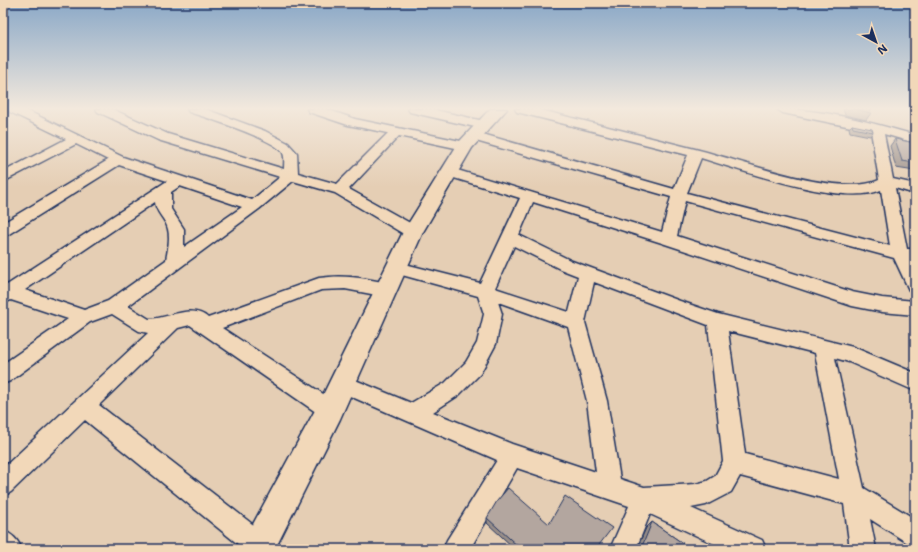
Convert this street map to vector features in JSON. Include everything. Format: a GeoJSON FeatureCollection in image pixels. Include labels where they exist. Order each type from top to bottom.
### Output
{"type":"FeatureCollection","features":[{"type":"Feature","properties":{"kind":"street"},"geometry":{"type":"LineString","coordinates":[[68,135],[171,185],[254,206]]}},
{"type":"Feature","properties":{"kind":"street"},"geometry":{"type":"LineString","coordinates":[[158,135],[340,190],[413,232]]}},
{"type":"Feature","properties":{"kind":"street"},"geometry":{"type":"LineString","coordinates":[[260,135],[283,145],[288,149],[290,155],[291,176]]}},
{"type":"Feature","properties":{"kind":"street"},"geometry":{"type":"LineString","coordinates":[[340,190],[393,135]]}},
{"type":"Feature","properties":{"kind":"street"},"geometry":{"type":"LineString","coordinates":[[85,407],[259,548],[343,384],[413,232],[448,172],[476,135]]}},
{"type":"Feature","properties":{"kind":"street"},"geometry":{"type":"LineString","coordinates":[[497,135],[679,195],[908,254]]}},
{"type":"Feature","properties":{"kind":"street"},"geometry":{"type":"LineString","coordinates":[[623,135],[696,153],[814,186],[846,189],[871,189],[887,182],[915,189]]}},
{"type":"Feature","properties":{"kind":"street"},"geometry":{"type":"LineString","coordinates":[[878,135],[887,182],[908,254],[915,285]]}},
{"type":"Feature","properties":{"kind":"street"},"geometry":{"type":"LineString","coordinates":[[900,135],[915,139]]}},
{"type":"Feature","properties":{"kind":"street"},"geometry":{"type":"LineString","coordinates":[[3,178],[76,139]]}},
{"type":"Feature","properties":{"kind":"street"},"geometry":{"type":"LineString","coordinates":[[668,239],[679,195],[696,153]]}},
{"type":"Feature","properties":{"kind":"street"},"geometry":{"type":"LineString","coordinates":[[3,230],[118,160]]}},
{"type":"Feature","properties":{"kind":"street"},"geometry":{"type":"LineString","coordinates":[[448,172],[668,239],[852,299],[882,305],[915,308]]}},
{"type":"Feature","properties":{"kind":"street"},"geometry":{"type":"LineString","coordinates":[[3,375],[84,317],[114,306],[254,206],[291,176]]}},
{"type":"Feature","properties":{"kind":"street"},"geometry":{"type":"LineString","coordinates":[[171,185],[162,201],[162,208],[175,228],[177,238],[174,264]]}},
{"type":"Feature","properties":{"kind":"street"},"geometry":{"type":"LineString","coordinates":[[5,293],[171,185]]}},
{"type":"Feature","properties":{"kind":"street"},"geometry":{"type":"LineString","coordinates":[[413,413],[452,389],[473,368],[486,344],[493,314],[485,291],[528,196]]}},
{"type":"Feature","properties":{"kind":"street"},"geometry":{"type":"LineString","coordinates":[[510,236],[566,266],[717,321],[853,355],[915,382]]}},
{"type":"Feature","properties":{"kind":"street"},"geometry":{"type":"LineString","coordinates":[[396,268],[485,291],[576,322]]}},
{"type":"Feature","properties":{"kind":"street"},"geometry":{"type":"LineString","coordinates":[[587,273],[576,322],[597,401],[610,487]]}},
{"type":"Feature","properties":{"kind":"street"},"geometry":{"type":"LineString","coordinates":[[205,327],[319,284],[332,281],[344,281],[387,290]]}},
{"type":"Feature","properties":{"kind":"street"},"geometry":{"type":"LineString","coordinates":[[5,293],[84,317]]}},
{"type":"Feature","properties":{"kind":"street"},"geometry":{"type":"LineString","coordinates":[[114,306],[146,326],[171,323],[190,318],[198,320],[205,327],[330,410]]}},
{"type":"Feature","properties":{"kind":"street"},"geometry":{"type":"LineString","coordinates":[[644,499],[680,498],[706,493],[723,484],[735,462],[717,321]]}},
{"type":"Feature","properties":{"kind":"street"},"geometry":{"type":"LineString","coordinates":[[3,484],[171,323]]}},
{"type":"Feature","properties":{"kind":"street"},"geometry":{"type":"LineString","coordinates":[[823,347],[854,496],[863,549]]}},
{"type":"Feature","properties":{"kind":"street"},"geometry":{"type":"LineString","coordinates":[[343,384],[512,455],[644,499],[753,549]]}},
{"type":"Feature","properties":{"kind":"street"},"geometry":{"type":"LineString","coordinates":[[456,549],[512,455]]}},
{"type":"Feature","properties":{"kind":"street"},"geometry":{"type":"LineString","coordinates":[[735,462],[854,496],[915,533]]}},
{"type":"Feature","properties":{"kind":"street"},"geometry":{"type":"LineString","coordinates":[[623,549],[644,499]]}},
{"type":"Feature","properties":{"kind":"street"},"geometry":{"type":"LineString","coordinates":[[3,543],[9,549]]}},
{"type":"Feature","properties":{"kind":"building"},"geometry":{"type":"Polygon","coordinates":[[[895,139],[915,143],[915,163],[902,161],[895,139]]]}},
{"type":"Feature","properties":{"kind":"building"},"geometry":{"type":"Polygon","coordinates":[[[508,488],[549,524],[565,496],[612,528],[596,549],[521,549],[487,518],[497,501],[508,488]]]}},
{"type":"Feature","properties":{"kind":"building"},"geometry":{"type":"Polygon","coordinates":[[[652,522],[691,549],[636,549],[638,545],[643,544],[652,522]]]}}]}
